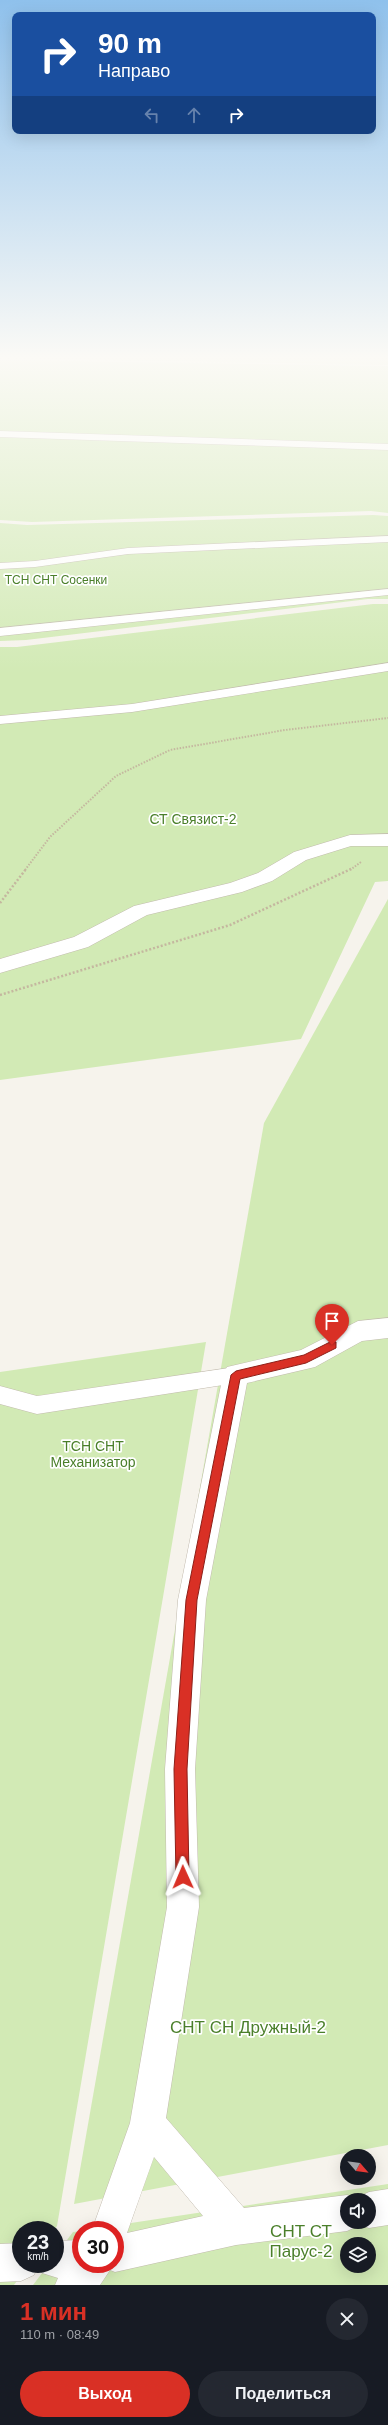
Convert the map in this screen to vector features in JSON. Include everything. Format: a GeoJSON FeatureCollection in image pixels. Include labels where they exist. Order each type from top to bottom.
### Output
{"type":"FeatureCollection","features":[{"type":"Feature","properties":{"kind":"street"},"geometry":{"type":"LineString","coordinates":[[0,966],[82,942],[141,910],[241,886],[266,877],[300,856],[350,841],[388,840]]}},
{"type":"Feature","properties":{"kind":"street"},"geometry":{"type":"LineString","coordinates":[[113,2221],[148,2123],[184,1907],[180,1769],[192,1600],[236,1375],[306,1359],[358,1331],[388,1328]]}},
{"type":"Feature","properties":{"kind":"street"},"geometry":{"type":"LineString","coordinates":[[148,2123],[236,2227]]}},
{"type":"Feature","properties":{"kind":"street"},"geometry":{"type":"LineString","coordinates":[[376,2209],[388,2207]]}},
{"type":"Feature","properties":{"kind":"street"},"geometry":{"type":"LineString","coordinates":[[124,2252],[236,2227],[340,2214]]}},
{"type":"Feature","properties":{"kind":"street"},"geometry":{"type":"LineString","coordinates":[[0,2263],[12,2262]]}},
{"type":"Feature","properties":{"kind":"street"},"geometry":{"type":"LineString","coordinates":[[74,2285],[85,2273]]}},
{"type":"Feature","properties":{"kind":"lane"},"geometry":{"type":"LineString","coordinates":[[0,566],[35,564],[128,551],[388,539]]}},
{"type":"Feature","properties":{"kind":"lane"},"geometry":{"type":"LineString","coordinates":[[0,632],[388,592]]}},
{"type":"Feature","properties":{"kind":"lane"},"geometry":{"type":"LineString","coordinates":[[0,720],[132,708],[388,667]]}},
{"type":"Feature","properties":{"kind":"lane"},"geometry":{"type":"LineString","coordinates":[[0,1395],[37,1405],[236,1375]]}},
{"type":"Feature","properties":{"kind":"path"},"geometry":{"type":"LineString","coordinates":[[0,903],[50,837],[116,776],[170,750],[285,730],[388,718]]}},
{"type":"Feature","properties":{"kind":"path"},"geometry":{"type":"LineString","coordinates":[[0,995],[230,925],[343,874],[362,862]]}},
{"type":"Feature","properties":{"kind":"green space"},"geometry":{"type":"Polygon","coordinates":[[[0,461],[388,461],[388,513],[371,511],[32,522],[0,520],[0,461]]]}},
{"type":"Feature","properties":{"kind":"green space","name":"ТСН СНТ Сосенки"},"geometry":{"type":"Polygon","coordinates":[[[373,515],[388,516],[388,599],[368,599],[26,640],[0,641],[0,523],[27,525],[373,515]]]}},
{"type":"Feature","properties":{"kind":"green space","name":"СТ Связист-2"},"geometry":{"type":"Polygon","coordinates":[[[373,604],[388,604],[388,881],[375,882],[301,1039],[0,1080],[0,647],[17,647],[373,604]]]}},
{"type":"Feature","properties":{"kind":"green space","name":"СНТ СН Дружный-2"},"geometry":{"type":"Polygon","coordinates":[[[388,899],[388,2145],[367,2149],[340,2149],[340,2154],[74,2204],[264,1123],[388,899]]]}},
{"type":"Feature","properties":{"kind":"green space","name":"ТСН СНТ Механизатор"},"geometry":{"type":"Polygon","coordinates":[[[206,1342],[58,2221],[12,2221],[12,2273],[23,2273],[14,2285],[0,2285],[0,1372],[206,1342]]]}},
{"type":"Feature","properties":{"kind":"green space","name":"СНТ СТ Парус-2"},"geometry":{"type":"Polygon","coordinates":[[[388,2184],[388,2285],[33,2285],[42,2273],[64,2273],[64,2244],[72,2233],[72,2273],[124,2273],[124,2224],[388,2184]]]}},
{"type":"Feature","properties":{"kind":"route"},"geometry":{"type":"LineString","coordinates":[[183,1877],[180,1769],[192,1600],[236,1375],[306,1359],[332,1345]]}}]}
